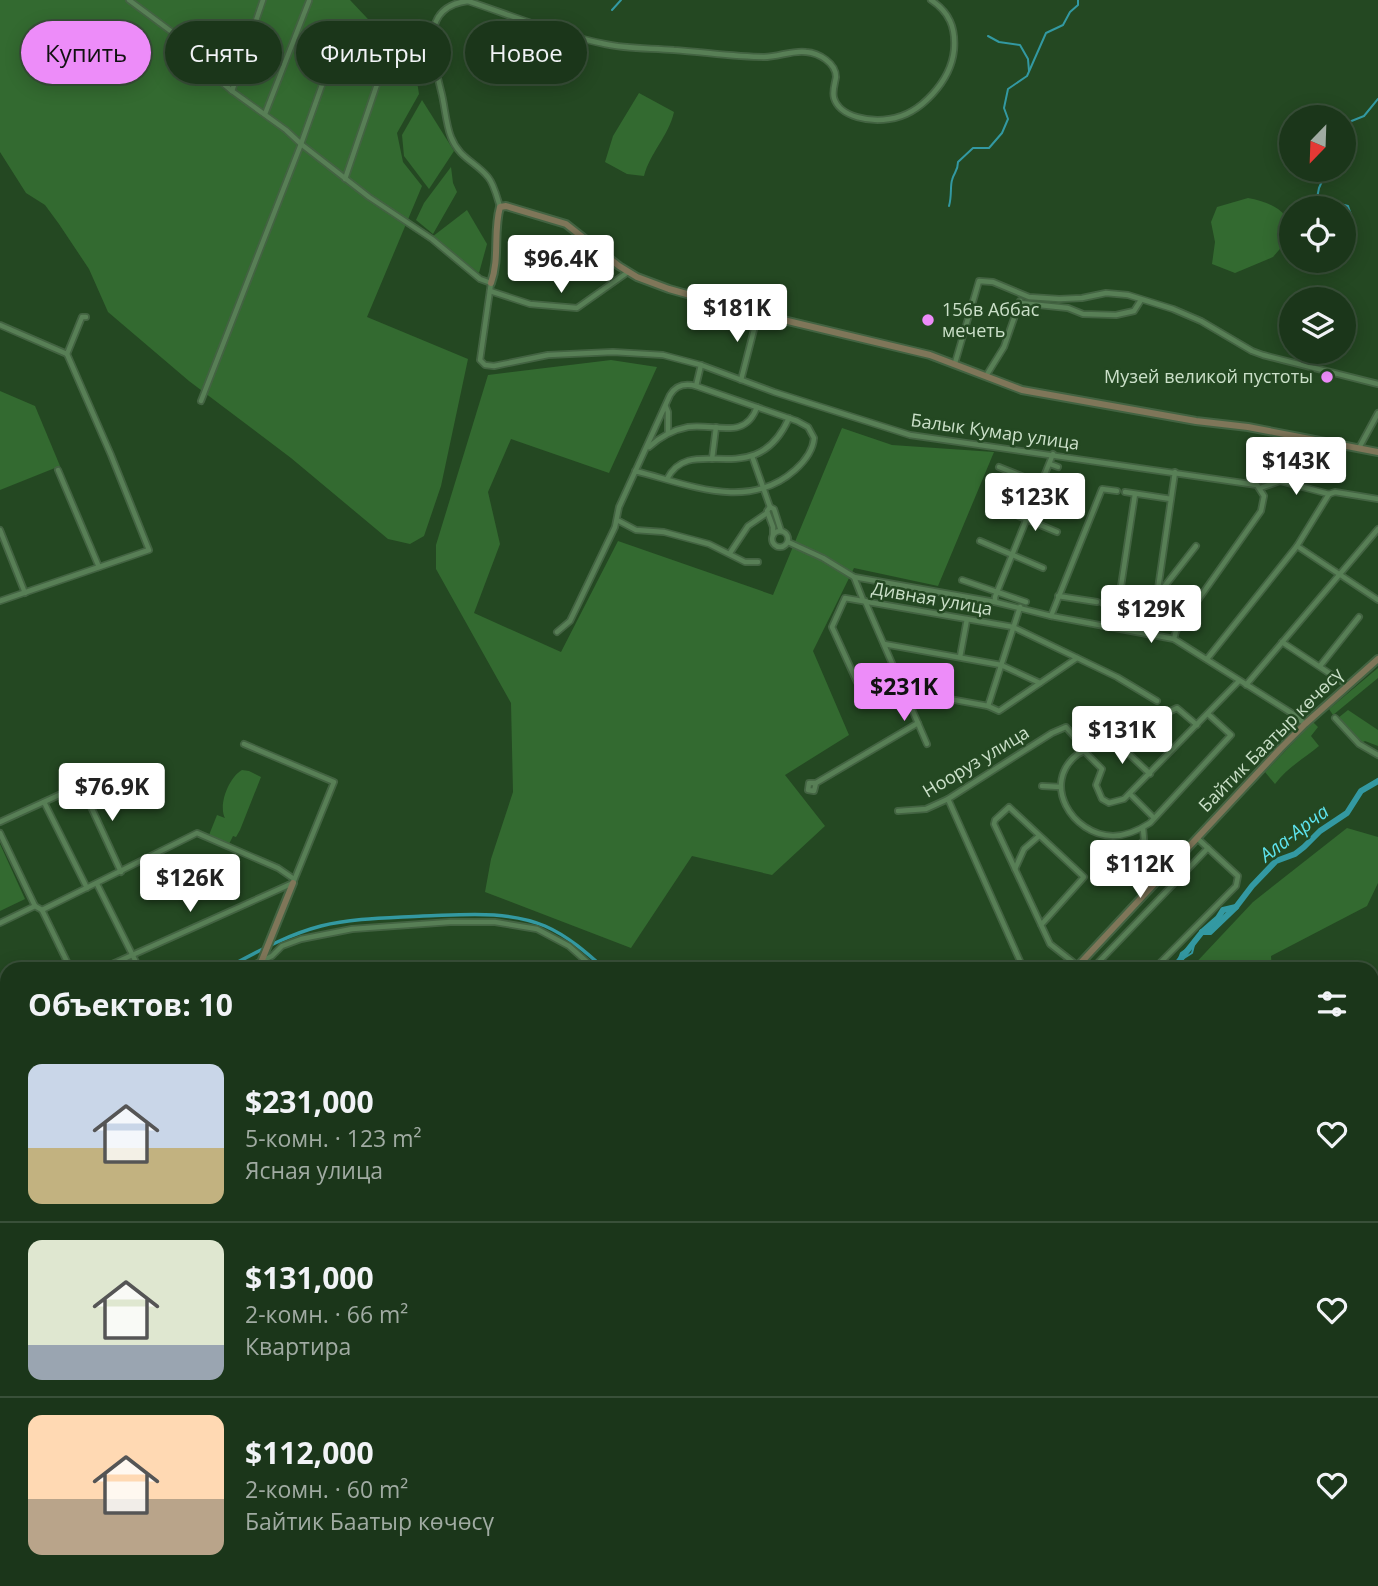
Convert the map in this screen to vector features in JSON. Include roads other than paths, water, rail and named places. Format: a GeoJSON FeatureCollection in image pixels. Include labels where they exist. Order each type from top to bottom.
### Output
{"type":"FeatureCollection","features":[{"type":"Feature","properties":{"kind":"street"},"geometry":{"type":"LineString","coordinates":[[129,0],[176,36],[197,61],[232,91],[345,179],[432,239],[490,287],[530,304],[577,308],[628,272]]}},
{"type":"Feature","properties":{"kind":"street"},"geometry":{"type":"LineString","coordinates":[[232,91],[263,0]]}},
{"type":"Feature","properties":{"kind":"street"},"geometry":{"type":"LineString","coordinates":[[490,287],[496,269],[500,207],[490,179],[479,167],[467,161],[452,138],[433,58],[431,38],[437,21],[445,10],[456,3],[468,1],[606,45],[766,57],[806,52],[828,61],[832,66],[836,76],[834,98],[841,110],[855,117],[889,119],[918,106],[937,89],[951,64],[954,48],[949,16],[944,8],[931,0]]}},
{"type":"Feature","properties":{"kind":"street"},"geometry":{"type":"LineString","coordinates":[[265,115],[309,1]]}},
{"type":"Feature","properties":{"kind":"street"},"geometry":{"type":"LineString","coordinates":[[201,401],[322,84]]}},
{"type":"Feature","properties":{"kind":"street"},"geometry":{"type":"LineString","coordinates":[[345,179],[377,84]]}},
{"type":"Feature","properties":{"kind":"street"},"geometry":{"type":"LineString","coordinates":[[500,207],[506,206],[566,225],[628,272],[669,289],[955,363],[1034,393],[1196,421],[1248,427],[1378,452]]}},
{"type":"Feature","properties":{"kind":"street"},"geometry":{"type":"LineString","coordinates":[[955,363],[979,281],[993,282],[1021,295],[1059,299],[1106,293],[1128,295],[1201,321],[1263,355],[1378,384]]}},
{"type":"Feature","properties":{"kind":"street","name":"Балык Кумар улица"},"geometry":{"type":"LineString","coordinates":[[490,287],[480,360],[485,365],[494,366],[548,355],[613,352],[663,355],[701,365],[857,420],[911,435],[1175,472],[1252,484],[1260,488],[1280,481],[1329,494],[1335,492],[1378,499]]}},
{"type":"Feature","properties":{"kind":"street"},"geometry":{"type":"LineString","coordinates":[[986,376],[1004,347],[1021,295]]}},
{"type":"Feature","properties":{"kind":"street"},"geometry":{"type":"LineString","coordinates":[[1020,303],[1068,308],[1083,314],[1116,315],[1134,311],[1142,300]]}},
{"type":"Feature","properties":{"kind":"street"},"geometry":{"type":"LineString","coordinates":[[741,380],[758,314]]}},
{"type":"Feature","properties":{"kind":"street"},"geometry":{"type":"LineString","coordinates":[[67,354],[82,317],[86,317]]}},
{"type":"Feature","properties":{"kind":"street"},"geometry":{"type":"LineString","coordinates":[[0,325],[67,354],[149,550],[0,601]]}},
{"type":"Feature","properties":{"kind":"street"},"geometry":{"type":"LineString","coordinates":[[696,386],[701,365]]}},
{"type":"Feature","properties":{"kind":"street"},"geometry":{"type":"LineString","coordinates":[[557,632],[570,621],[617,520],[619,507],[635,471],[675,388],[685,384],[696,386],[789,418],[808,427],[814,438],[813,448],[793,471],[763,488],[750,492],[725,493],[635,471]]}},
{"type":"Feature","properties":{"kind":"street"},"geometry":{"type":"LineString","coordinates":[[666,406],[668,433]]}},
{"type":"Feature","properties":{"kind":"street"},"geometry":{"type":"LineString","coordinates":[[647,449],[668,433],[692,426],[736,428],[745,425],[753,418],[757,407]]}},
{"type":"Feature","properties":{"kind":"street"},"geometry":{"type":"LineString","coordinates":[[1358,449],[1378,413]]}},
{"type":"Feature","properties":{"kind":"street"},"geometry":{"type":"LineString","coordinates":[[667,479],[673,469],[688,459],[735,460],[752,456],[777,439],[789,418]]}},
{"type":"Feature","properties":{"kind":"street"},"geometry":{"type":"LineString","coordinates":[[712,459],[716,427]]}},
{"type":"Feature","properties":{"kind":"street"},"geometry":{"type":"LineString","coordinates":[[995,602],[997,590],[1053,454]]}},
{"type":"Feature","properties":{"kind":"street"},"geometry":{"type":"LineString","coordinates":[[752,456],[773,527],[772,540],[777,547],[782,548],[788,542]]}},
{"type":"Feature","properties":{"kind":"street"},"geometry":{"type":"LineString","coordinates":[[1049,464],[1058,467]]}},
{"type":"Feature","properties":{"kind":"street"},"geometry":{"type":"LineString","coordinates":[[999,467],[1071,496]]}},
{"type":"Feature","properties":{"kind":"street"},"geometry":{"type":"LineString","coordinates":[[58,470],[99,567]]}},
{"type":"Feature","properties":{"kind":"street"},"geometry":{"type":"LineString","coordinates":[[1175,472],[1152,632],[1174,637],[1305,724]]}},
{"type":"Feature","properties":{"kind":"street"},"geometry":{"type":"LineString","coordinates":[[1174,637],[1261,510],[1264,496],[1260,488]]}},
{"type":"Feature","properties":{"kind":"street"},"geometry":{"type":"LineString","coordinates":[[1051,616],[1102,489],[1117,491]]}},
{"type":"Feature","properties":{"kind":"street"},"geometry":{"type":"LineString","coordinates":[[1125,492],[1171,499]]}},
{"type":"Feature","properties":{"kind":"street"},"geometry":{"type":"LineString","coordinates":[[1118,606],[1135,494]]}},
{"type":"Feature","properties":{"kind":"street"},"geometry":{"type":"LineString","coordinates":[[1207,659],[1297,546],[1329,494]]}},
{"type":"Feature","properties":{"kind":"street"},"geometry":{"type":"LineString","coordinates":[[990,504],[1057,532]]}},
{"type":"Feature","properties":{"kind":"street"},"geometry":{"type":"LineString","coordinates":[[730,553],[748,526],[768,510],[775,509],[781,531],[787,534],[788,542]]}},
{"type":"Feature","properties":{"kind":"street"},"geometry":{"type":"LineString","coordinates":[[617,520],[636,530],[664,531],[730,553],[745,562],[758,562]]}},
{"type":"Feature","properties":{"kind":"street"},"geometry":{"type":"LineString","coordinates":[[1246,685],[1378,529]]}},
{"type":"Feature","properties":{"kind":"street"},"geometry":{"type":"LineString","coordinates":[[0,530],[25,593]]}},
{"type":"Feature","properties":{"kind":"street"},"geometry":{"type":"LineString","coordinates":[[773,535],[781,531]]}},
{"type":"Feature","properties":{"kind":"street"},"geometry":{"type":"LineString","coordinates":[[980,541],[1043,568]]}},
{"type":"Feature","properties":{"kind":"street"},"geometry":{"type":"LineString","coordinates":[[788,542],[823,558],[854,577],[1174,637]]}},
{"type":"Feature","properties":{"kind":"street"},"geometry":{"type":"LineString","coordinates":[[1157,596],[1196,545]]}},
{"type":"Feature","properties":{"kind":"street"},"geometry":{"type":"LineString","coordinates":[[1297,546],[1378,600]]}},
{"type":"Feature","properties":{"kind":"street"},"geometry":{"type":"LineString","coordinates":[[854,577],[927,744]]}},
{"type":"Feature","properties":{"kind":"street"},"geometry":{"type":"LineString","coordinates":[[962,580],[1026,602]]}},
{"type":"Feature","properties":{"kind":"street"},"geometry":{"type":"LineString","coordinates":[[1058,596],[1154,611]]}},
{"type":"Feature","properties":{"kind":"street","name":"Дивная улица"},"geometry":{"type":"LineString","coordinates":[[904,690],[866,690],[857,682],[832,627],[845,598],[1013,627],[1117,677],[1157,701]]}},
{"type":"Feature","properties":{"kind":"street"},"geometry":{"type":"LineString","coordinates":[[988,706],[1020,607]]}},
{"type":"Feature","properties":{"kind":"street"},"geometry":{"type":"LineString","coordinates":[[1320,666],[1359,617]]}},
{"type":"Feature","properties":{"kind":"street"},"geometry":{"type":"LineString","coordinates":[[960,657],[967,619]]}},
{"type":"Feature","properties":{"kind":"street"},"geometry":{"type":"LineString","coordinates":[[1282,642],[1347,685]]}},
{"type":"Feature","properties":{"kind":"street"},"geometry":{"type":"LineString","coordinates":[[884,644],[1001,665],[1041,683]]}},
{"type":"Feature","properties":{"kind":"street"},"geometry":{"type":"LineString","coordinates":[[904,690],[988,706],[999,711],[1077,658]]}},
{"type":"Feature","properties":{"kind":"street","name":"Байтик Баатыр көчөсү"},"geometry":{"type":"LineString","coordinates":[[1081,962],[1196,837],[1305,724],[1378,659]]}},
{"type":"Feature","properties":{"kind":"street"},"geometry":{"type":"LineString","coordinates":[[1084,751],[1102,769],[1096,785],[1102,799],[1113,803],[1130,795],[1239,681]]}},
{"type":"Feature","properties":{"kind":"street"},"geometry":{"type":"LineString","coordinates":[[1196,725],[1177,708],[1084,751],[1068,763],[1061,787],[1067,811],[1091,829],[1113,836],[1143,828],[1231,735],[1208,714]]}},
{"type":"Feature","properties":{"kind":"street"},"geometry":{"type":"LineString","coordinates":[[1335,718],[1359,744],[1378,755]]}},
{"type":"Feature","properties":{"kind":"street"},"geometry":{"type":"LineString","coordinates":[[816,783],[918,723]]}},
{"type":"Feature","properties":{"kind":"street","name":"Нооруз улица"},"geometry":{"type":"LineString","coordinates":[[898,811],[926,809],[948,799],[1052,733],[1066,727],[1080,743]]}},
{"type":"Feature","properties":{"kind":"street"},"geometry":{"type":"LineString","coordinates":[[1112,738],[1150,774]]}},
{"type":"Feature","properties":{"kind":"street"},"geometry":{"type":"LineString","coordinates":[[244,744],[334,782],[261,961]]}},
{"type":"Feature","properties":{"kind":"street"},"geometry":{"type":"LineString","coordinates":[[0,821],[81,786],[121,872]]}},
{"type":"Feature","properties":{"kind":"street"},"geometry":{"type":"LineString","coordinates":[[1042,786],[1061,787]]}},
{"type":"Feature","properties":{"kind":"street"},"geometry":{"type":"LineString","coordinates":[[1130,795],[1154,818]]}},
{"type":"Feature","properties":{"kind":"street"},"geometry":{"type":"LineString","coordinates":[[948,799],[1020,962]]}},
{"type":"Feature","properties":{"kind":"street"},"geometry":{"type":"LineString","coordinates":[[44,802],[87,888]]}},
{"type":"Feature","properties":{"kind":"street"},"geometry":{"type":"LineString","coordinates":[[1041,925],[1084,877],[1009,807],[994,824],[1015,870],[1041,925],[1050,944],[1070,962]]}},
{"type":"Feature","properties":{"kind":"street"},"geometry":{"type":"LineString","coordinates":[[1121,863],[1144,840],[1143,828]]}},
{"type":"Feature","properties":{"kind":"street"},"geometry":{"type":"LineString","coordinates":[[0,833],[35,906],[42,910],[67,962]]}},
{"type":"Feature","properties":{"kind":"street"},"geometry":{"type":"LineString","coordinates":[[42,910],[197,833],[278,868],[293,881]]}},
{"type":"Feature","properties":{"kind":"street"},"geometry":{"type":"LineString","coordinates":[[1015,870],[1024,849],[1040,835]]}},
{"type":"Feature","properties":{"kind":"street"},"geometry":{"type":"LineString","coordinates":[[1161,962],[1239,880],[1238,876],[1196,837]]}},
{"type":"Feature","properties":{"kind":"street"},"geometry":{"type":"LineString","coordinates":[[1099,962],[1208,848]]}},
{"type":"Feature","properties":{"kind":"street"},"geometry":{"type":"LineString","coordinates":[[115,962],[293,881]]}},
{"type":"Feature","properties":{"kind":"street"},"geometry":{"type":"LineString","coordinates":[[97,884],[136,962]]}},
{"type":"Feature","properties":{"kind":"street"},"geometry":{"type":"LineString","coordinates":[[0,923],[35,906]]}},
{"type":"Feature","properties":{"kind":"street"},"geometry":{"type":"LineString","coordinates":[[261,961],[296,940],[352,929],[450,922],[495,922],[527,926],[546,933],[569,946],[587,962]]}},
{"type":"Feature","properties":{"kind":"waterway"},"geometry":{"type":"LineString","coordinates":[[612,10],[621,0]]}},
{"type":"Feature","properties":{"kind":"waterway"},"geometry":{"type":"LineString","coordinates":[[949,206],[951,183],[958,162],[973,148],[989,148],[1002,133],[1008,119],[1004,108],[1008,89],[1027,76],[1046,33],[1063,25],[1070,12],[1078,5],[1078,0]]}},
{"type":"Feature","properties":{"kind":"waterway"},"geometry":{"type":"LineString","coordinates":[[988,36],[999,42],[1020,45],[1028,59],[1029,71]]}},
{"type":"Feature","properties":{"kind":"waterway"},"geometry":{"type":"LineString","coordinates":[[1356,119],[1364,116],[1378,99]]}},
{"type":"Feature","properties":{"kind":"waterway"},"geometry":{"type":"LineString","coordinates":[[1317,196],[1322,182]]}},
{"type":"Feature","properties":{"kind":"waterway","name":"Ала-Арча"},"geometry":{"type":"LineString","coordinates":[[1178,962],[1223,910],[1236,907],[1276,861],[1295,854],[1304,847],[1320,831],[1347,813],[1361,791],[1378,781]]}},
{"type":"Feature","properties":{"kind":"waterway"},"geometry":{"type":"LineString","coordinates":[[1202,932],[1210,932],[1236,907]]}},
{"type":"Feature","properties":{"kind":"waterway"},"geometry":{"type":"LineString","coordinates":[[238,962],[283,939],[321,926],[372,919],[469,915],[515,918],[545,926],[569,940],[597,962]]}},
{"type":"Feature","properties":{"kind":"waterway","name":"Ала-Арча"},"geometry":{"type":"LineString","coordinates":[[1180,962],[1192,953],[1195,941]]}},
{"type":"Feature","properties":{"kind":"waterway","name":"Ала-Арча"},"geometry":{"type":"LineString","coordinates":[[1178,961],[1181,953],[1191,946]]}},
{"type":"Feature","properties":{"kind":"place","name":"156в Аббас мечеть"},"geometry":{"type":"Point","coordinates":[928,320]}},
{"type":"Feature","properties":{"kind":"place","name":"Музей великой пустоты"},"geometry":{"type":"Point","coordinates":[1327,377]}}]}
